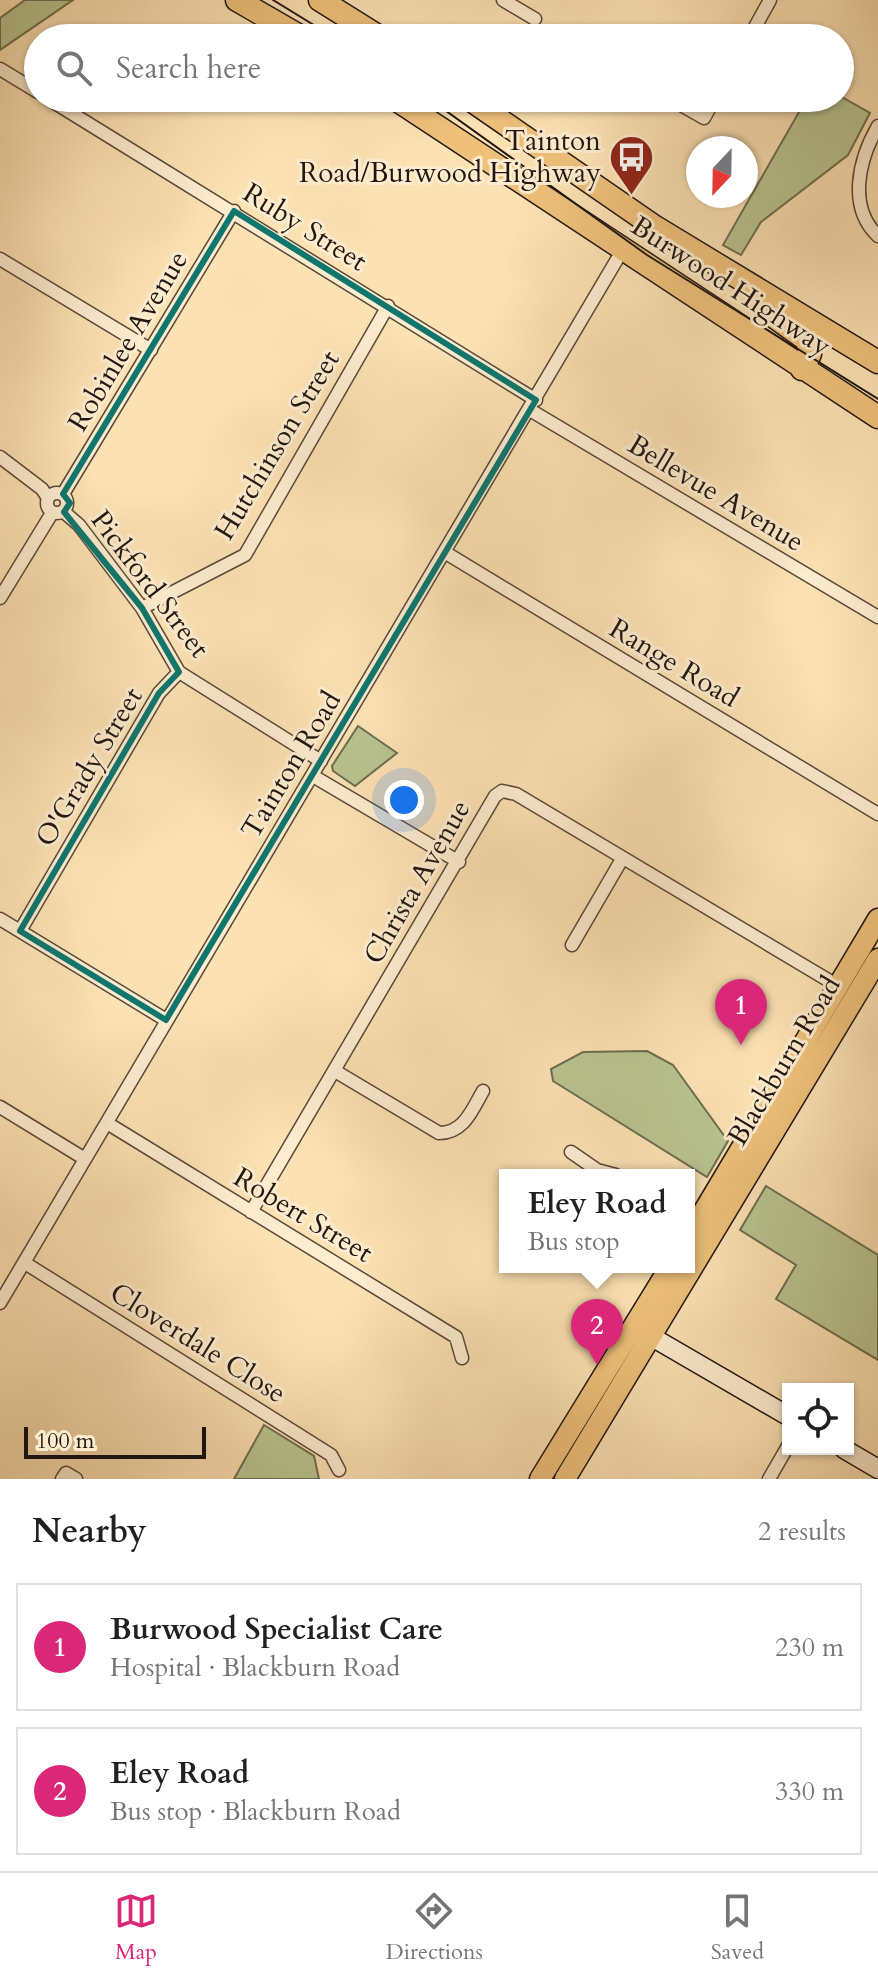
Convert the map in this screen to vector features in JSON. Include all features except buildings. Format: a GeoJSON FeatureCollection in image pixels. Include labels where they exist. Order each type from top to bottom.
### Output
{"type":"FeatureCollection","features":[{"type":"Feature","properties":{"kind":"highway"},"geometry":{"type":"LineString","coordinates":[[238,0],[279,24]]}},
{"type":"Feature","properties":{"kind":"highway"},"geometry":{"type":"LineString","coordinates":[[320,0],[359,24]]}},
{"type":"Feature","properties":{"kind":"highway","name":"Burwood Highway"},"geometry":{"type":"LineString","coordinates":[[415,112],[878,417]]}},
{"type":"Feature","properties":{"kind":"highway","name":"Burwood Highway"},"geometry":{"type":"LineString","coordinates":[[488,112],[621,204],[878,362]]}},
{"type":"Feature","properties":{"kind":"highway"},"geometry":{"type":"LineString","coordinates":[[737,277],[764,310],[807,340],[809,357],[802,369]]}},
{"type":"Feature","properties":{"kind":"main road","name":"Blackburn Road"},"geometry":{"type":"LineString","coordinates":[[695,1246],[847,991],[878,919]]}},
{"type":"Feature","properties":{"kind":"main road","name":"Blackburn Road"},"geometry":{"type":"LineString","coordinates":[[695,1227],[847,991],[878,959]]}},
{"type":"Feature","properties":{"kind":"main road","name":"Blackburn Road"},"geometry":{"type":"LineString","coordinates":[[540,1479],[644,1332],[668,1273]]}},
{"type":"Feature","properties":{"kind":"main road","name":"Blackburn Road"},"geometry":{"type":"LineString","coordinates":[[565,1479],[679,1273]]}},
{"type":"Feature","properties":{"kind":"main road"},"geometry":{"type":"LineString","coordinates":[[644,1332],[782,1412]]}},
{"type":"Feature","properties":{"kind":"main road"},"geometry":{"type":"LineString","coordinates":[[854,1455],[878,1469]]}},
{"type":"Feature","properties":{"kind":"street"},"geometry":{"type":"LineString","coordinates":[[503,0],[535,19]]}},
{"type":"Feature","properties":{"kind":"street"},"geometry":{"type":"LineString","coordinates":[[757,24],[770,0]]}},
{"type":"Feature","properties":{"kind":"street"},"geometry":{"type":"LineString","coordinates":[[0,69],[24,84]]}},
{"type":"Feature","properties":{"kind":"street","name":"Ruby Street"},"geometry":{"type":"LineString","coordinates":[[70,112],[388,306],[533,405]]}},
{"type":"Feature","properties":{"kind":"street"},"geometry":{"type":"LineString","coordinates":[[878,126],[860,163],[859,189],[868,227],[878,236]]}},
{"type":"Feature","properties":{"kind":"street","name":"Robinlee Avenue"},"geometry":{"type":"LineString","coordinates":[[63,494],[234,211]]}},
{"type":"Feature","properties":{"kind":"street","name":"Tainton Road"},"geometry":{"type":"LineString","coordinates":[[0,1303],[622,251]]}},
{"type":"Feature","properties":{"kind":"street"},"geometry":{"type":"LineString","coordinates":[[0,259],[151,350]]}},
{"type":"Feature","properties":{"kind":"street","name":"Hutchinson Street"},"geometry":{"type":"LineString","coordinates":[[142,608],[245,555],[388,306]]}},
{"type":"Feature","properties":{"kind":"street","name":"Bellevue Avenue"},"geometry":{"type":"LineString","coordinates":[[533,405],[878,617]]}},
{"type":"Feature","properties":{"kind":"street"},"geometry":{"type":"LineString","coordinates":[[0,457],[42,489],[48,498],[48,509],[58,512]]}},
{"type":"Feature","properties":{"kind":"street"},"geometry":{"type":"LineString","coordinates":[[0,598],[67,500],[58,493],[48,498]]}},
{"type":"Feature","properties":{"kind":"street","name":"Pickford Street"},"geometry":{"type":"LineString","coordinates":[[58,512],[79,525],[142,608],[179,672],[321,761]]}},
{"type":"Feature","properties":{"kind":"street","name":"Range Road"},"geometry":{"type":"LineString","coordinates":[[446,553],[878,814]]}},
{"type":"Feature","properties":{"kind":"street","name":"O'Grady Street"},"geometry":{"type":"LineString","coordinates":[[20,931],[159,693],[179,672]]}},
{"type":"Feature","properties":{"kind":"street"},"geometry":{"type":"LineString","coordinates":[[313,776],[459,862]]}},
{"type":"Feature","properties":{"kind":"street","name":"Christa Avenue"},"geometry":{"type":"LineString","coordinates":[[251,1212],[495,796],[502,791],[516,794],[847,991]]}},
{"type":"Feature","properties":{"kind":"street"},"geometry":{"type":"LineString","coordinates":[[572,945],[622,859]]}},
{"type":"Feature","properties":{"kind":"street"},"geometry":{"type":"LineString","coordinates":[[0,919],[166,1020]]}},
{"type":"Feature","properties":{"kind":"street"},"geometry":{"type":"LineString","coordinates":[[335,1071],[439,1133],[450,1133],[464,1123],[483,1091]]}},
{"type":"Feature","properties":{"kind":"street"},"geometry":{"type":"LineString","coordinates":[[0,1107],[85,1159]]}},
{"type":"Feature","properties":{"kind":"street","name":"Robert Street"},"geometry":{"type":"LineString","coordinates":[[107,1123],[456,1337],[462,1358]]}},
{"type":"Feature","properties":{"kind":"street"},"geometry":{"type":"LineString","coordinates":[[571,1152],[596,1169]]}},
{"type":"Feature","properties":{"kind":"street","name":"Cloverdale Close"},"geometry":{"type":"LineString","coordinates":[[25,1263],[331,1455],[339,1470]]}},
{"type":"Feature","properties":{"kind":"street"},"geometry":{"type":"LineString","coordinates":[[769,1479],[783,1455]]}},
{"type":"Feature","properties":{"kind":"street"},"geometry":{"type":"LineString","coordinates":[[62,1479],[66,1473],[76,1479]]}},
{"type":"Feature","properties":{"kind":"highlighted area"},"geometry":{"type":"Polygon","coordinates":[[[234,211],[536,400],[166,1020],[20,931],[159,693],[179,672],[142,608],[64,512],[70,503],[63,494],[234,211]]]}},
{"type":"Feature","properties":{"kind":"green space"},"geometry":{"type":"Polygon","coordinates":[[[25,0],[73,0],[38,24],[24,24],[24,34],[0,50],[0,18],[25,0]]]}},
{"type":"Feature","properties":{"kind":"green space"},"geometry":{"type":"Polygon","coordinates":[[[854,104],[870,113],[848,155],[761,222],[741,255],[723,245],[744,208],[758,208],[758,184],[799,112],[854,112],[854,104]]]}},
{"type":"Feature","properties":{"kind":"green space"},"geometry":{"type":"Polygon","coordinates":[[[358,726],[397,753],[355,786],[333,771],[332,766],[358,726]]]}},
{"type":"Feature","properties":{"kind":"green space"},"geometry":{"type":"Polygon","coordinates":[[[647,1051],[673,1065],[728,1141],[707,1177],[553,1081],[551,1069],[583,1052],[647,1051]]]}},
{"type":"Feature","properties":{"kind":"green space"},"geometry":{"type":"Polygon","coordinates":[[[766,1186],[878,1255],[878,1360],[776,1299],[796,1265],[740,1230],[766,1186]]]}},
{"type":"Feature","properties":{"kind":"green space"},"geometry":{"type":"Polygon","coordinates":[[[264,1425],[314,1456],[319,1479],[234,1479],[264,1425]]]}},
{"type":"Feature","properties":{"kind":"tram line"},"geometry":{"type":"LineString","coordinates":[[273,0],[312,24]]}},
{"type":"Feature","properties":{"kind":"tram line"},"geometry":{"type":"LineString","coordinates":[[448,112],[647,255],[878,399]]}},
{"type":"Feature","properties":{"kind":"place","name":"Tainton Road/Burwood Highway"},"geometry":{"type":"Point","coordinates":[632,196]}},
{"type":"Feature","properties":{"kind":"place","name":"Burwood Specialist Care"},"geometry":{"type":"Point","coordinates":[741,1045]}},
{"type":"Feature","properties":{"kind":"place","name":"Eley Road"},"geometry":{"type":"Point","coordinates":[597,1365]}}]}
